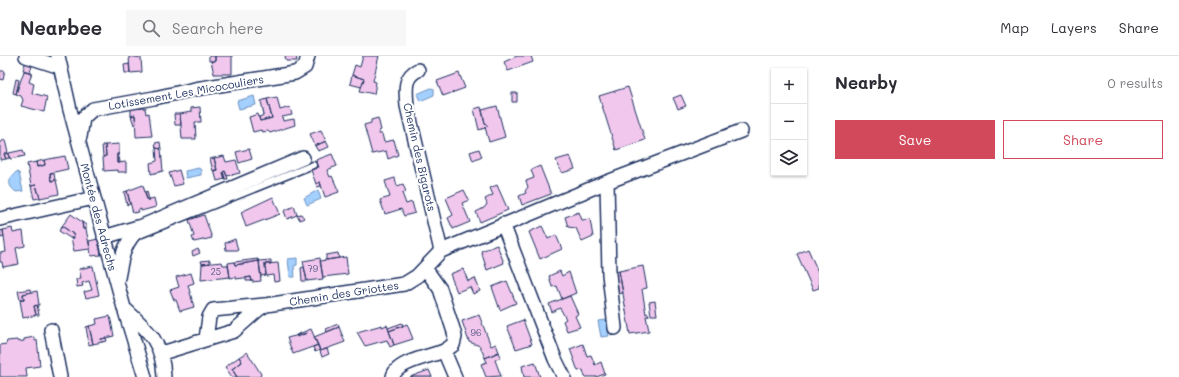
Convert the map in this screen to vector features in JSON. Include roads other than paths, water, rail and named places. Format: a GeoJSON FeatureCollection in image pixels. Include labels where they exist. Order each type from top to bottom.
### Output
{"type":"FeatureCollection","features":[{"type":"Feature","properties":{"kind":"street"},"geometry":{"type":"LineString","coordinates":[[26,56],[59,61]]}},
{"type":"Feature","properties":{"kind":"street","name":"Lotissement Les Micocouliers"},"geometry":{"type":"LineString","coordinates":[[80,143],[81,124],[83,118],[94,109],[195,89],[295,72],[305,67],[308,56]]}},
{"type":"Feature","properties":{"kind":"street","name":"Montée des Adrechs"},"geometry":{"type":"LineString","coordinates":[[59,61],[104,238],[145,377]]}},
{"type":"Feature","properties":{"kind":"street","name":"Chemin des Bigarots"},"geometry":{"type":"LineString","coordinates":[[418,70],[409,75],[406,83],[407,106],[441,250]]}},
{"type":"Feature","properties":{"kind":"street","name":"Chemin des Griottes"},"geometry":{"type":"LineString","coordinates":[[162,353],[236,330],[259,309],[266,305],[400,285],[411,281],[441,250],[607,182],[741,131]]}},
{"type":"Feature","properties":{"kind":"street"},"geometry":{"type":"LineString","coordinates":[[104,238],[142,226],[308,161]]}},
{"type":"Feature","properties":{"kind":"street"},"geometry":{"type":"LineString","coordinates":[[607,182],[609,274],[615,328]]}},
{"type":"Feature","properties":{"kind":"street"},"geometry":{"type":"LineString","coordinates":[[0,219],[94,198]]}},
{"type":"Feature","properties":{"kind":"street"},"geometry":{"type":"LineString","coordinates":[[503,224],[555,359],[564,377]]}},
{"type":"Feature","properties":{"kind":"street"},"geometry":{"type":"LineString","coordinates":[[117,282],[122,255],[128,240],[142,226]]}},
{"type":"Feature","properties":{"kind":"street"},"geometry":{"type":"LineString","coordinates":[[393,377],[396,368],[444,351],[453,345],[456,337],[440,289],[425,268]]}},
{"type":"Feature","properties":{"kind":"street"},"geometry":{"type":"LineString","coordinates":[[206,339],[209,317],[213,310],[266,305]]}},
{"type":"Feature","properties":{"kind":"street"},"geometry":{"type":"LineString","coordinates":[[124,308],[150,334],[162,353],[164,377]]}},
{"type":"Feature","properties":{"kind":"street"},"geometry":{"type":"LineString","coordinates":[[51,330],[60,377]]}},
{"type":"Feature","properties":{"kind":"street"},"geometry":{"type":"LineString","coordinates":[[444,351],[454,377]]}},
{"type":"Feature","properties":{"kind":"lane"},"geometry":{"type":"LineString","coordinates":[[128,240],[308,161]]}},
{"type":"Feature","properties":{"kind":"water"},"geometry":{"type":"Polygon","coordinates":[[[431,88],[434,89],[434,95],[420,101],[417,94],[431,88]]]}},
{"type":"Feature","properties":{"kind":"water"},"geometry":{"type":"Polygon","coordinates":[[[254,96],[256,105],[239,109],[237,101],[254,96]]]}},
{"type":"Feature","properties":{"kind":"water"},"geometry":{"type":"Polygon","coordinates":[[[199,168],[201,170],[201,175],[186,178],[185,171],[199,168]]]}},
{"type":"Feature","properties":{"kind":"water"},"geometry":{"type":"Polygon","coordinates":[[[16,172],[19,173],[23,191],[16,192],[10,185],[10,180],[16,172]]]}},
{"type":"Feature","properties":{"kind":"water"},"geometry":{"type":"Polygon","coordinates":[[[318,190],[321,199],[307,205],[304,198],[318,190]]]}},
{"type":"Feature","properties":{"kind":"water"},"geometry":{"type":"Polygon","coordinates":[[[297,258],[297,265],[294,266],[295,277],[290,277],[288,259],[297,258]]]}},
{"type":"Feature","properties":{"kind":"water"},"geometry":{"type":"Polygon","coordinates":[[[606,320],[609,336],[601,337],[598,321],[606,320]]]}}]}
